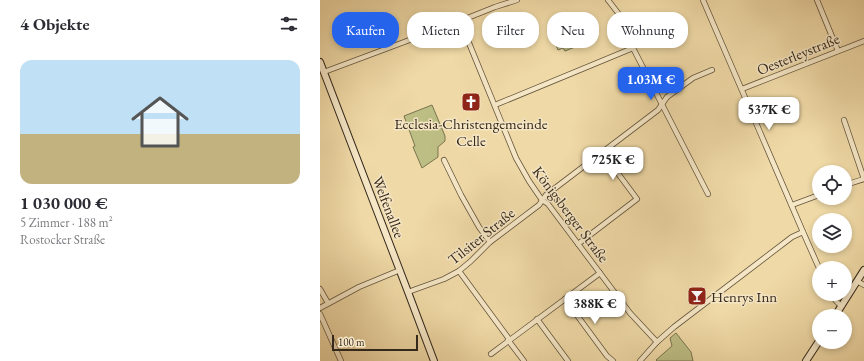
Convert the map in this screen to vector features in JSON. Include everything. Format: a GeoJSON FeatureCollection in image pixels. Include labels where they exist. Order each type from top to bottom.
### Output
{"type":"FeatureCollection","features":[{"type":"Feature","properties":{"kind":"street"},"geometry":{"type":"LineString","coordinates":[[474,15],[517,0]]}},
{"type":"Feature","properties":{"kind":"street"},"geometry":{"type":"LineString","coordinates":[[608,0],[617,12]]}},
{"type":"Feature","properties":{"kind":"street"},"geometry":{"type":"LineString","coordinates":[[703,0],[816,261]]}},
{"type":"Feature","properties":{"kind":"street"},"geometry":{"type":"LineString","coordinates":[[816,0],[838,50]]}},
{"type":"Feature","properties":{"kind":"street"},"geometry":{"type":"LineString","coordinates":[[324,72],[407,41]]}},
{"type":"Feature","properties":{"kind":"street","name":"Oesterleystraße"},"geometry":{"type":"LineString","coordinates":[[742,89],[864,41]]}},
{"type":"Feature","properties":{"kind":"street","name":"Königsberger Straße"},"geometry":{"type":"LineString","coordinates":[[471,48],[516,158],[529,181],[542,200],[548,204],[630,313],[656,342]]}},
{"type":"Feature","properties":{"kind":"street"},"geometry":{"type":"LineString","coordinates":[[495,105],[633,48],[708,194]]}},
{"type":"Feature","properties":{"kind":"street","name":"Welfenallee"},"geometry":{"type":"LineString","coordinates":[[320,62],[434,361]]}},
{"type":"Feature","properties":{"kind":"street","name":"Tilsiter Straße"},"geometry":{"type":"LineString","coordinates":[[408,292],[444,279],[459,271],[490,242],[539,205],[546,195],[658,110],[667,97],[693,78],[712,70]]}},
{"type":"Feature","properties":{"kind":"street"},"geometry":{"type":"LineString","coordinates":[[844,120],[864,179],[852,183]]}},
{"type":"Feature","properties":{"kind":"street"},"geometry":{"type":"LineString","coordinates":[[578,244],[637,199],[602,152]]}},
{"type":"Feature","properties":{"kind":"street"},"geometry":{"type":"LineString","coordinates":[[444,160],[461,195],[479,227],[490,242]]}},
{"type":"Feature","properties":{"kind":"street"},"geometry":{"type":"LineString","coordinates":[[792,205],[812,198]]}},
{"type":"Feature","properties":{"kind":"street"},"geometry":{"type":"LineString","coordinates":[[640,361],[656,342],[674,327],[792,237],[803,232]]}},
{"type":"Feature","properties":{"kind":"street"},"geometry":{"type":"LineString","coordinates":[[320,308],[359,287],[400,270]]}},
{"type":"Feature","properties":{"kind":"street"},"geometry":{"type":"LineString","coordinates":[[839,309],[864,270]]}},
{"type":"Feature","properties":{"kind":"street"},"geometry":{"type":"LineString","coordinates":[[459,271],[524,361]]}},
{"type":"Feature","properties":{"kind":"street"},"geometry":{"type":"LineString","coordinates":[[491,354],[600,273]]}},
{"type":"Feature","properties":{"kind":"street"},"geometry":{"type":"LineString","coordinates":[[857,281],[864,285]]}},
{"type":"Feature","properties":{"kind":"street"},"geometry":{"type":"LineString","coordinates":[[320,289],[328,303]]}},
{"type":"Feature","properties":{"kind":"street"},"geometry":{"type":"LineString","coordinates":[[566,299],[607,356],[613,361]]}},
{"type":"Feature","properties":{"kind":"street"},"geometry":{"type":"LineString","coordinates":[[836,301],[841,306]]}},
{"type":"Feature","properties":{"kind":"street"},"geometry":{"type":"LineString","coordinates":[[320,314],[341,361]]}},
{"type":"Feature","properties":{"kind":"street"},"geometry":{"type":"LineString","coordinates":[[537,319],[568,361]]}},
{"type":"Feature","properties":{"kind":"street"},"geometry":{"type":"LineString","coordinates":[[806,361],[814,349]]}},
{"type":"Feature","properties":{"kind":"green space"},"geometry":{"type":"Polygon","coordinates":[[[563,48],[572,48],[565,51],[563,48]]]}},
{"type":"Feature","properties":{"kind":"green space"},"geometry":{"type":"Polygon","coordinates":[[[432,105],[445,136],[445,141],[438,147],[438,157],[422,168],[413,147],[415,146],[404,116],[432,105]]]}},
{"type":"Feature","properties":{"kind":"green space"},"geometry":{"type":"Polygon","coordinates":[[[676,333],[691,352],[693,361],[657,361],[656,360],[672,346],[670,338],[676,333]]]}},
{"type":"Feature","properties":{"kind":"place","name":"Ecclesia-Christengemeinde Celle"},"geometry":{"type":"Point","coordinates":[471,102]}},
{"type":"Feature","properties":{"kind":"place","name":"Henrys Inn"},"geometry":{"type":"Point","coordinates":[697,296]}}]}
